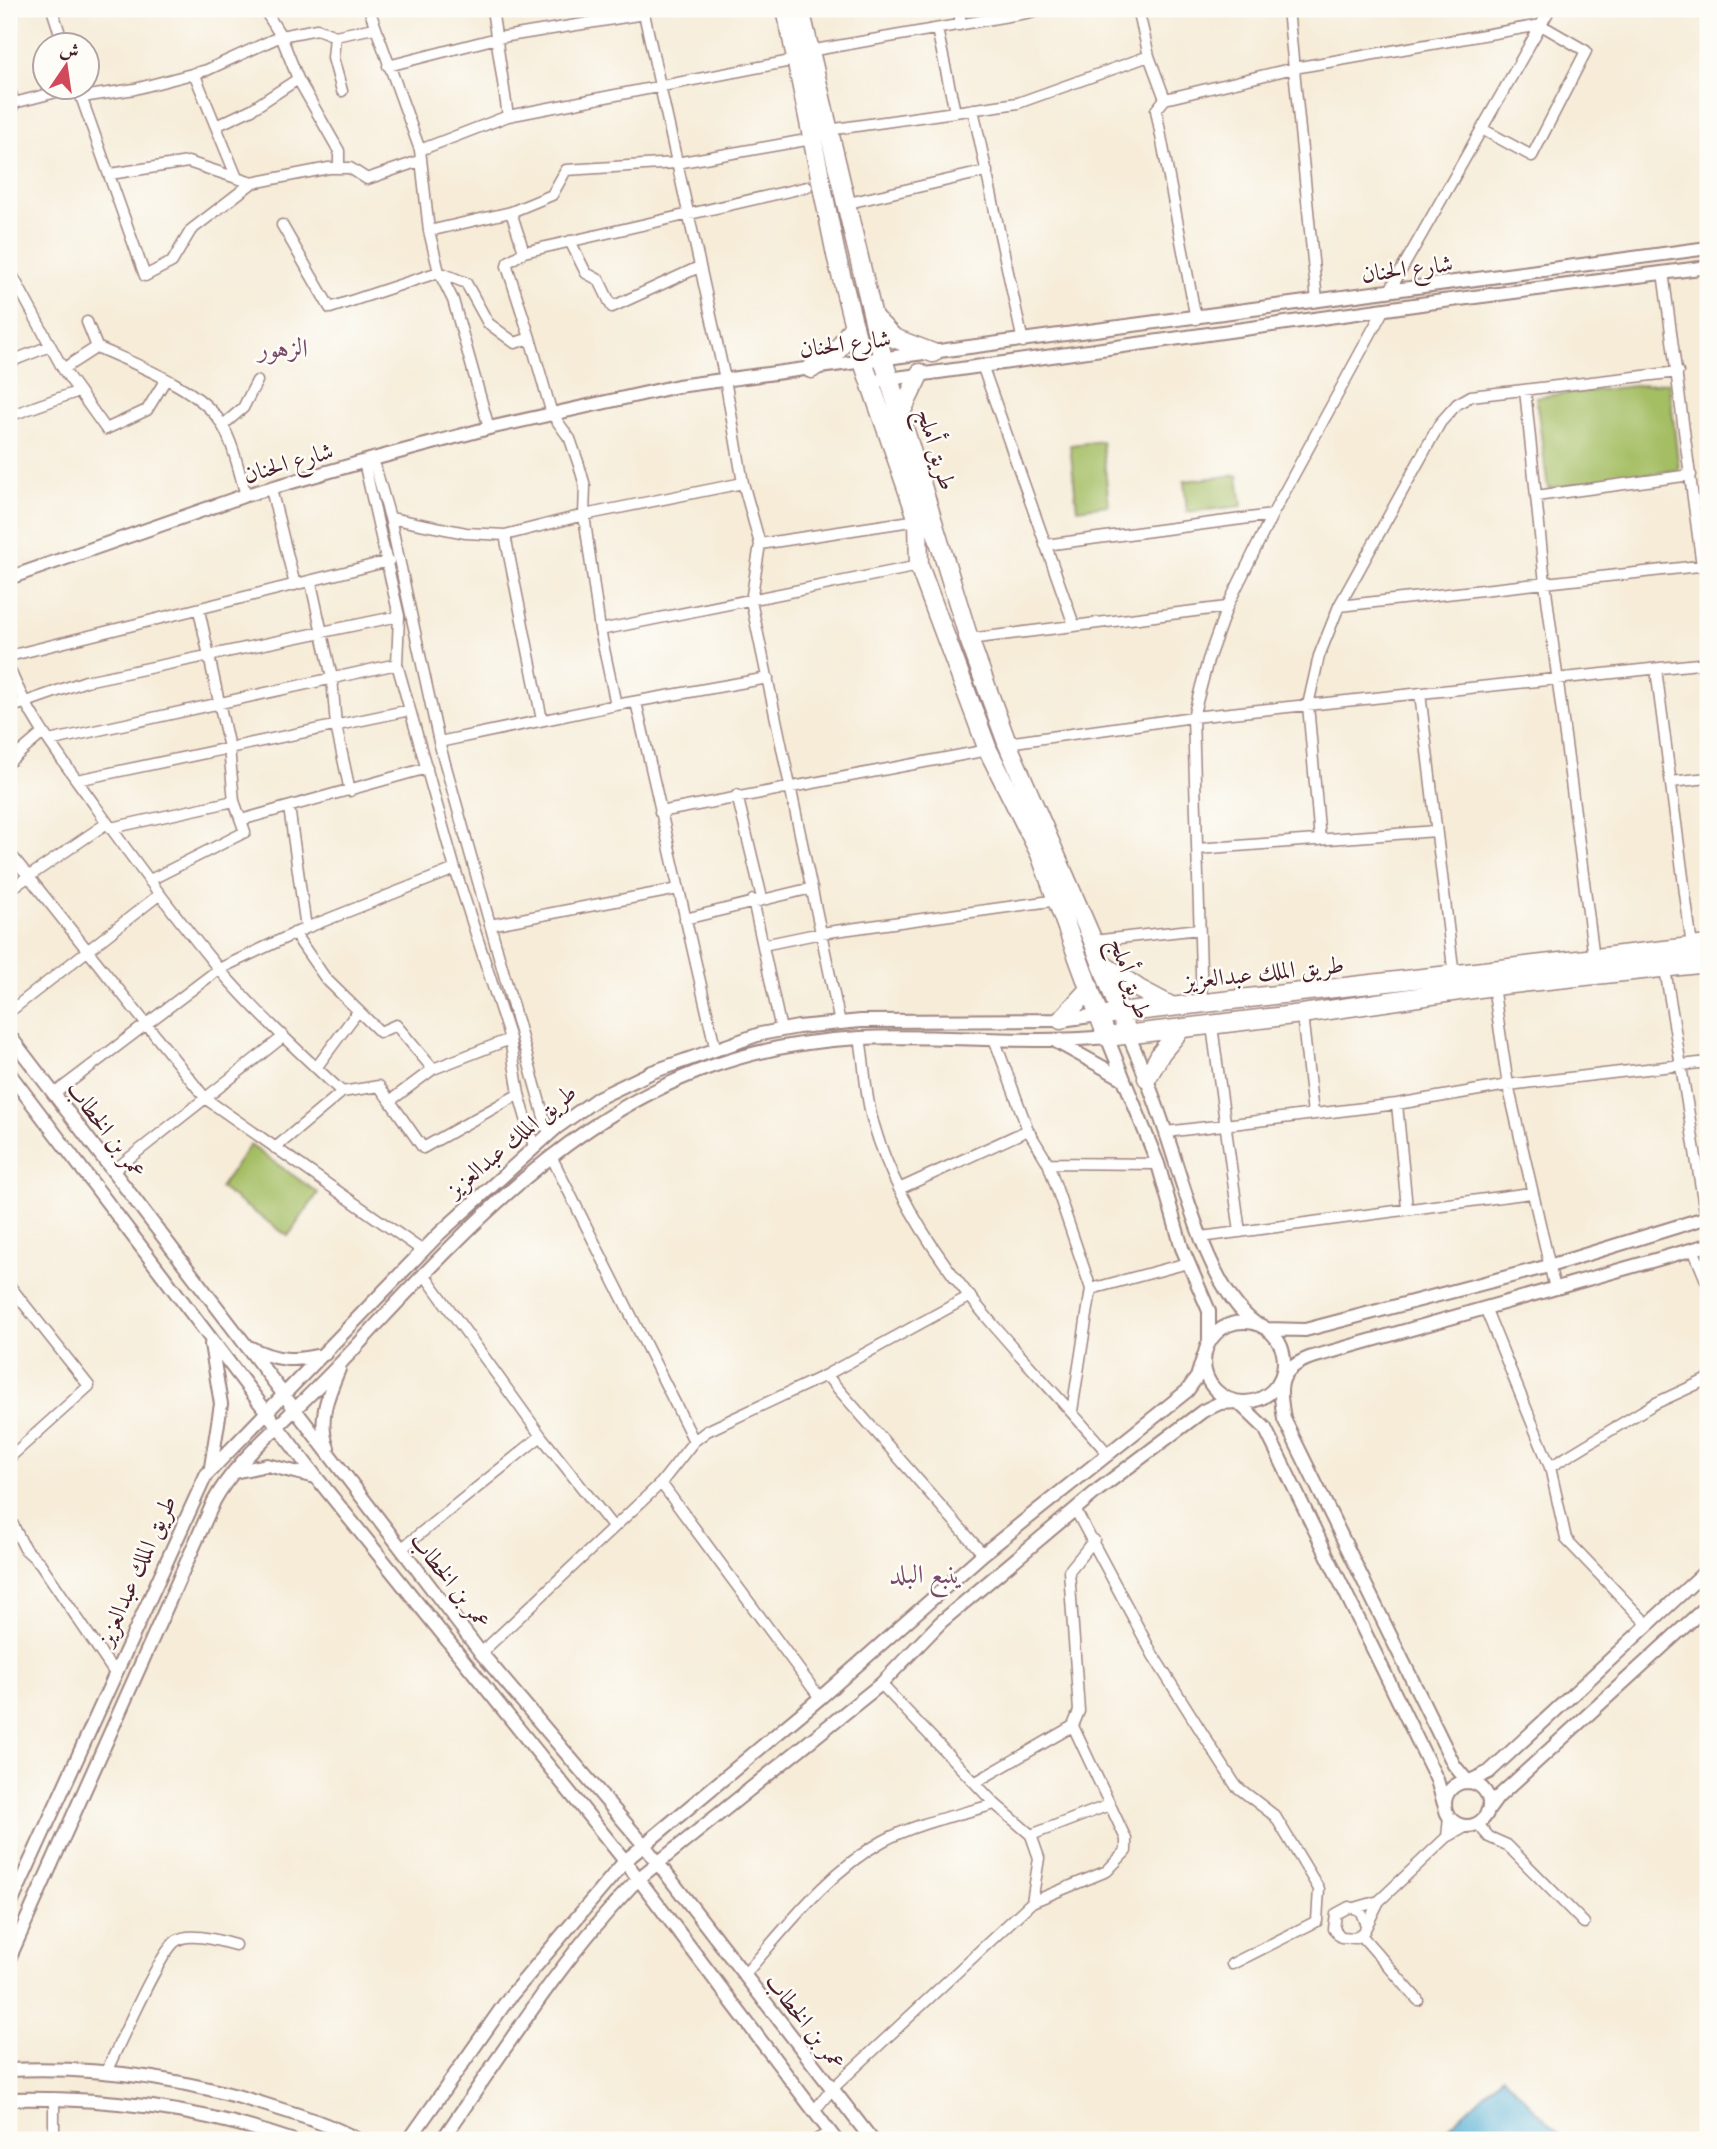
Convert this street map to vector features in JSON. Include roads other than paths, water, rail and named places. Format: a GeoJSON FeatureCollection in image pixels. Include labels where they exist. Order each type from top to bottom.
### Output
{"type":"FeatureCollection","features":[{"type":"Feature","properties":{"kind":"highway","name":"طريق أملج"},"geometry":{"type":"LineString","coordinates":[[786,9],[803,55],[820,134],[836,256],[868,382],[918,520],[919,566],[988,750],[1040,854],[1107,1037],[1128,1034],[1093,941],[1007,743],[969,639],[888,378],[844,204],[820,134]]}},
{"type":"Feature","properties":{"kind":"highway","name":"طريق أملج"},"geometry":{"type":"LineString","coordinates":[[800,9],[803,55]]}},
{"type":"Feature","properties":{"kind":"highway"},"geometry":{"type":"LineString","coordinates":[[873,317],[894,338],[933,353]]}},
{"type":"Feature","properties":{"kind":"highway"},"geometry":{"type":"LineString","coordinates":[[811,369],[837,351],[854,325]]}},
{"type":"Feature","properties":{"kind":"highway"},"geometry":{"type":"LineString","coordinates":[[901,413],[920,373]]}},
{"type":"Feature","properties":{"kind":"highway","name":"طريق الملك عبدالعزيز"},"geometry":{"type":"LineString","coordinates":[[1099,1015],[1700,946]]}},
{"type":"Feature","properties":{"kind":"highway","name":"طريق الملك عبدالعزيز"},"geometry":{"type":"LineString","coordinates":[[1128,1034],[1212,1026],[1493,986],[1708,963]]}},
{"type":"Feature","properties":{"kind":"highway"},"geometry":{"type":"LineString","coordinates":[[1102,964],[1139,989],[1171,1006]]}},
{"type":"Feature","properties":{"kind":"highway"},"geometry":{"type":"LineString","coordinates":[[1061,1020],[1090,988]]}},
{"type":"Feature","properties":{"kind":"highway"},"geometry":{"type":"LineString","coordinates":[[1147,1078],[1160,1053],[1181,1029]]}},
{"type":"Feature","properties":{"kind":"street"},"geometry":{"type":"LineString","coordinates":[[52,9],[59,32]]}},
{"type":"Feature","properties":{"kind":"street"},"geometry":{"type":"LineString","coordinates":[[264,9],[281,36],[298,79],[339,151],[339,168]]}},
{"type":"Feature","properties":{"kind":"street"},"geometry":{"type":"LineString","coordinates":[[369,9],[420,150],[419,162],[429,231],[439,272],[453,300],[489,428]]}},
{"type":"Feature","properties":{"kind":"street"},"geometry":{"type":"LineString","coordinates":[[492,9],[508,117]]}},
{"type":"Feature","properties":{"kind":"street"},"geometry":{"type":"LineString","coordinates":[[960,9],[960,25]]}},
{"type":"Feature","properties":{"kind":"street"},"geometry":{"type":"LineString","coordinates":[[420,150],[508,117],[803,55],[1049,9]]}},
{"type":"Feature","properties":{"kind":"street"},"geometry":{"type":"LineString","coordinates":[[1138,9],[1149,56],[1165,99]]}},
{"type":"Feature","properties":{"kind":"street"},"geometry":{"type":"LineString","coordinates":[[1288,9],[1317,301]]}},
{"type":"Feature","properties":{"kind":"street"},"geometry":{"type":"LineString","coordinates":[[1391,290],[1550,9]]}},
{"type":"Feature","properties":{"kind":"street"},"geometry":{"type":"LineString","coordinates":[[388,66],[497,38],[643,11],[725,379],[743,483],[760,544],[751,601],[840,1023]]}},
{"type":"Feature","properties":{"kind":"street"},"geometry":{"type":"LineString","coordinates":[[1196,319],[1156,110],[1165,99],[1294,68],[1541,25],[1586,51],[1532,156],[1482,129]]}},
{"type":"Feature","properties":{"kind":"street"},"geometry":{"type":"LineString","coordinates":[[102,91],[135,89],[194,73],[281,36],[317,29],[335,36],[374,28]]}},
{"type":"Feature","properties":{"kind":"street"},"geometry":{"type":"LineString","coordinates":[[937,29],[955,112]]}},
{"type":"Feature","properties":{"kind":"street"},"geometry":{"type":"LineString","coordinates":[[335,36],[333,58],[342,91]]}},
{"type":"Feature","properties":{"kind":"street"},"geometry":{"type":"LineString","coordinates":[[429,231],[511,212],[552,195],[566,170],[676,163],[820,134],[1018,103],[1149,56]]}},
{"type":"Feature","properties":{"kind":"street"},"geometry":{"type":"LineString","coordinates":[[194,73],[237,178]]}},
{"type":"Feature","properties":{"kind":"street"},"geometry":{"type":"LineString","coordinates":[[216,126],[251,109],[298,79]]}},
{"type":"Feature","properties":{"kind":"street"},"geometry":{"type":"LineString","coordinates":[[9,87],[13,103],[9,117]]}},
{"type":"Feature","properties":{"kind":"street"},"geometry":{"type":"LineString","coordinates":[[13,103],[32,98]]}},
{"type":"Feature","properties":{"kind":"street"},"geometry":{"type":"LineString","coordinates":[[84,102],[145,276],[172,262],[191,230],[252,183],[339,168],[350,168],[368,179],[419,162]]}},
{"type":"Feature","properties":{"kind":"street"},"geometry":{"type":"LineString","coordinates":[[973,109],[1023,342]]}},
{"type":"Feature","properties":{"kind":"street"},"geometry":{"type":"LineString","coordinates":[[110,174],[188,162],[252,183]]}},
{"type":"Feature","properties":{"kind":"street"},"geometry":{"type":"LineString","coordinates":[[844,204],[987,171]]}},
{"type":"Feature","properties":{"kind":"street"},"geometry":{"type":"LineString","coordinates":[[616,705],[600,630],[584,515],[585,486],[570,439],[552,414],[508,262],[523,252],[807,187]]}},
{"type":"Feature","properties":{"kind":"street"},"geometry":{"type":"LineString","coordinates":[[511,212],[523,252]]}},
{"type":"Feature","properties":{"kind":"street"},"geometry":{"type":"LineString","coordinates":[[282,225],[330,308],[439,272],[466,283],[488,323],[515,344],[530,338]]}},
{"type":"Feature","properties":{"kind":"street"},"geometry":{"type":"LineString","coordinates":[[570,242],[586,273],[599,280],[612,307],[699,267]]}},
{"type":"Feature","properties":{"kind":"street","name":"شارع الحنان"},"geometry":{"type":"LineString","coordinates":[[9,578],[246,495],[368,460],[489,428],[725,379],[1196,319],[1708,248]]}},
{"type":"Feature","properties":{"kind":"street","name":"شارع الحنان"},"geometry":{"type":"LineString","coordinates":[[868,382],[1384,309],[1708,267]]}},
{"type":"Feature","properties":{"kind":"street"},"geometry":{"type":"LineString","coordinates":[[9,269],[63,369],[106,429],[147,410],[166,379]]}},
{"type":"Feature","properties":{"kind":"street"},"geometry":{"type":"LineString","coordinates":[[1339,606],[1705,565],[1663,272]]}},
{"type":"Feature","properties":{"kind":"street"},"geometry":{"type":"LineString","coordinates":[[1202,1004],[1193,717],[1208,660],[1227,607],[1272,515],[1384,309]]}},
{"type":"Feature","properties":{"kind":"street"},"geometry":{"type":"LineString","coordinates":[[87,322],[97,347],[166,379],[212,410],[223,425],[246,495]]}},
{"type":"Feature","properties":{"kind":"street"},"geometry":{"type":"LineString","coordinates":[[9,362],[50,346]]}},
{"type":"Feature","properties":{"kind":"street"},"geometry":{"type":"LineString","coordinates":[[63,369],[97,347]]}},
{"type":"Feature","properties":{"kind":"street"},"geometry":{"type":"LineString","coordinates":[[982,365],[1074,625]]}},
{"type":"Feature","properties":{"kind":"street"},"geometry":{"type":"LineString","coordinates":[[1320,840],[1308,705],[1319,656],[1339,606],[1440,423],[1457,404],[1471,396],[1678,372]]}},
{"type":"Feature","properties":{"kind":"street"},"geometry":{"type":"LineString","coordinates":[[223,425],[243,408],[257,381]]}},
{"type":"Feature","properties":{"kind":"street"},"geometry":{"type":"LineString","coordinates":[[1525,390],[1545,583],[1594,958]]}},
{"type":"Feature","properties":{"kind":"street"},"geometry":{"type":"LineString","coordinates":[[9,416],[79,391]]}},
{"type":"Feature","properties":{"kind":"street"},"geometry":{"type":"LineString","coordinates":[[368,460],[390,518],[439,742],[549,1135]]}},
{"type":"Feature","properties":{"kind":"street"},"geometry":{"type":"LineString","coordinates":[[368,460],[399,616],[397,664],[455,869],[510,1039],[519,1094],[534,1147]]}},
{"type":"Feature","properties":{"kind":"street"},"geometry":{"type":"LineString","coordinates":[[1536,496],[1691,475]]}},
{"type":"Feature","properties":{"kind":"street"},"geometry":{"type":"LineString","coordinates":[[390,518],[466,533],[505,535],[584,515],[743,483]]}},
{"type":"Feature","properties":{"kind":"street"},"geometry":{"type":"LineString","coordinates":[[271,489],[295,585]]}},
{"type":"Feature","properties":{"kind":"street"},"geometry":{"type":"LineString","coordinates":[[1045,545],[1272,515]]}},
{"type":"Feature","properties":{"kind":"street"},"geometry":{"type":"LineString","coordinates":[[760,544],[918,520]]}},
{"type":"Feature","properties":{"kind":"street"},"geometry":{"type":"LineString","coordinates":[[505,535],[542,720]]}},
{"type":"Feature","properties":{"kind":"street"},"geometry":{"type":"LineString","coordinates":[[9,656],[311,583],[389,561]]}},
{"type":"Feature","properties":{"kind":"street"},"geometry":{"type":"LineString","coordinates":[[600,630],[919,566]]}},
{"type":"Feature","properties":{"kind":"street"},"geometry":{"type":"LineString","coordinates":[[311,583],[332,678],[335,726],[349,790]]}},
{"type":"Feature","properties":{"kind":"street"},"geometry":{"type":"LineString","coordinates":[[969,639],[1227,607]]}},
{"type":"Feature","properties":{"kind":"street"},"geometry":{"type":"LineString","coordinates":[[150,880],[245,832],[234,801],[229,748],[199,610]]}},
{"type":"Feature","properties":{"kind":"street"},"geometry":{"type":"LineString","coordinates":[[9,708],[86,681],[399,616]]}},
{"type":"Feature","properties":{"kind":"street"},"geometry":{"type":"LineString","coordinates":[[1007,743],[1193,717],[1708,663]]}},
{"type":"Feature","properties":{"kind":"street"},"geometry":{"type":"LineString","coordinates":[[9,762],[46,737],[220,704],[397,664]]}},
{"type":"Feature","properties":{"kind":"street"},"geometry":{"type":"LineString","coordinates":[[9,668],[22,702],[160,894],[219,969],[283,1037],[342,1092]]}},
{"type":"Feature","properties":{"kind":"street"},"geometry":{"type":"LineString","coordinates":[[1656,669],[1671,782],[1700,946]]}},
{"type":"Feature","properties":{"kind":"street"},"geometry":{"type":"LineString","coordinates":[[439,742],[616,705],[768,678]]}},
{"type":"Feature","properties":{"kind":"street"},"geometry":{"type":"LineString","coordinates":[[1420,693],[1454,975]]}},
{"type":"Feature","properties":{"kind":"street"},"geometry":{"type":"LineString","coordinates":[[636,702],[715,1047]]}},
{"type":"Feature","properties":{"kind":"street"},"geometry":{"type":"LineString","coordinates":[[76,780],[410,710]]}},
{"type":"Feature","properties":{"kind":"street"},"geometry":{"type":"LineString","coordinates":[[660,812],[737,795],[988,750]]}},
{"type":"Feature","properties":{"kind":"street"},"geometry":{"type":"LineString","coordinates":[[241,820],[427,768]]}},
{"type":"Feature","properties":{"kind":"street"},"geometry":{"type":"LineString","coordinates":[[1671,782],[1708,778]]}},
{"type":"Feature","properties":{"kind":"street"},"geometry":{"type":"LineString","coordinates":[[737,795],[781,1030]]}},
{"type":"Feature","properties":{"kind":"street"},"geometry":{"type":"LineString","coordinates":[[9,890],[109,825],[234,801]]}},
{"type":"Feature","properties":{"kind":"street"},"geometry":{"type":"LineString","coordinates":[[289,807],[306,928]]}},
{"type":"Feature","properties":{"kind":"street"},"geometry":{"type":"LineString","coordinates":[[1197,849],[1436,831]]}},
{"type":"Feature","properties":{"kind":"street"},"geometry":{"type":"LineString","coordinates":[[9,852],[26,877],[206,1099],[423,1251]]}},
{"type":"Feature","properties":{"kind":"street"},"geometry":{"type":"LineString","coordinates":[[54,1094],[219,969],[294,933],[455,869]]}},
{"type":"Feature","properties":{"kind":"street"},"geometry":{"type":"LineString","coordinates":[[685,919],[811,888]]}},
{"type":"Feature","properties":{"kind":"street"},"geometry":{"type":"LineString","coordinates":[[490,926],[678,889]]}},
{"type":"Feature","properties":{"kind":"street"},"geometry":{"type":"LineString","coordinates":[[9,1012],[160,894]]}},
{"type":"Feature","properties":{"kind":"street"},"geometry":{"type":"LineString","coordinates":[[763,945],[821,933],[1058,901]]}},
{"type":"Feature","properties":{"kind":"street"},"geometry":{"type":"LineString","coordinates":[[1093,941],[1199,929]]}},
{"type":"Feature","properties":{"kind":"street"},"geometry":{"type":"LineString","coordinates":[[294,933],[326,979],[358,1011],[380,1032],[396,1026],[433,1069]]}},
{"type":"Feature","properties":{"kind":"street"},"geometry":{"type":"LineString","coordinates":[[1128,1034],[1147,1078],[1200,1237],[1231,1299],[1240,1312],[1268,1329],[1287,1332],[1305,1330],[1549,1266],[1707,1218],[1665,969]]}},
{"type":"Feature","properties":{"kind":"street"},"geometry":{"type":"LineString","coordinates":[[1493,986],[1508,1085],[1555,1289]]}},
{"type":"Feature","properties":{"kind":"street"},"geometry":{"type":"LineString","coordinates":[[316,1068],[358,1011]]}},
{"type":"Feature","properties":{"kind":"street"},"geometry":{"type":"LineString","coordinates":[[1302,1014],[1312,1114]]}},
{"type":"Feature","properties":{"kind":"street","name":"طريق الملك عبدالعزيز"},"geometry":{"type":"LineString","coordinates":[[9,1908],[201,1484],[211,1468],[423,1251],[534,1147],[598,1098],[652,1072],[715,1047],[781,1030],[840,1023],[1061,1020],[1099,1015]]}},
{"type":"Feature","properties":{"kind":"street"},"geometry":{"type":"LineString","coordinates":[[1212,1026],[1223,1125],[1240,1232]]}},
{"type":"Feature","properties":{"kind":"street","name":"عمر بن الخطاب"},"geometry":{"type":"LineString","coordinates":[[9,1035],[481,1653],[644,1845],[872,2140]]}},
{"type":"Feature","properties":{"kind":"street"},"geometry":{"type":"LineString","coordinates":[[113,1171],[283,1037]]}},
{"type":"Feature","properties":{"kind":"street"},"geometry":{"type":"LineString","coordinates":[[1107,1037],[1158,1164],[1188,1264],[1209,1311],[1206,1349],[1208,1380],[1216,1391],[1238,1402],[1265,1428],[1437,1780],[1449,1817],[1447,1837]]}},
{"type":"Feature","properties":{"kind":"street","name":"طريق الملك عبدالعزيز"},"geometry":{"type":"LineString","coordinates":[[9,1959],[214,1501],[231,1473],[340,1364],[424,1274],[551,1156],[601,1118],[679,1078],[765,1049],[860,1038],[1056,1042],[1107,1037]]}},
{"type":"Feature","properties":{"kind":"street"},"geometry":{"type":"LineString","coordinates":[[860,1038],[872,1120],[898,1189],[928,1241],[970,1296],[1109,1455]]}},
{"type":"Feature","properties":{"kind":"street"},"geometry":{"type":"LineString","coordinates":[[390,1101],[433,1069],[510,1039]]}},
{"type":"Feature","properties":{"kind":"street"},"geometry":{"type":"LineString","coordinates":[[995,1041],[1028,1130],[1048,1163],[1091,1289],[1072,1411]]}},
{"type":"Feature","properties":{"kind":"street"},"geometry":{"type":"LineString","coordinates":[[1056,1042],[1124,1079]]}},
{"type":"Feature","properties":{"kind":"street"},"geometry":{"type":"LineString","coordinates":[[1166,1132],[1396,1104],[1508,1085],[1708,1062]]}},
{"type":"Feature","properties":{"kind":"street","name":"عمر بن الخطاب"},"geometry":{"type":"LineString","coordinates":[[9,1073],[277,1427],[625,1861],[833,2136]]}},
{"type":"Feature","properties":{"kind":"street"},"geometry":{"type":"LineString","coordinates":[[275,1148],[342,1092],[379,1086],[423,1148],[519,1094]]}},
{"type":"Feature","properties":{"kind":"street"},"geometry":{"type":"LineString","coordinates":[[1396,1104],[1406,1208]]}},
{"type":"Feature","properties":{"kind":"street"},"geometry":{"type":"LineString","coordinates":[[898,1189],[1028,1130]]}},
{"type":"Feature","properties":{"kind":"street"},"geometry":{"type":"LineString","coordinates":[[551,1156],[694,1441]]}},
{"type":"Feature","properties":{"kind":"street"},"geometry":{"type":"LineString","coordinates":[[1048,1163],[1158,1164]]}},
{"type":"Feature","properties":{"kind":"street"},"geometry":{"type":"LineString","coordinates":[[1200,1237],[1406,1208],[1531,1194]]}},
{"type":"Feature","properties":{"kind":"street"},"geometry":{"type":"LineString","coordinates":[[442,2140],[557,1976],[607,1911],[638,1879],[881,1684],[941,1622],[1075,1509],[1203,1411],[1220,1403],[1264,1398],[1294,1364],[1708,1245]]}},
{"type":"Feature","properties":{"kind":"street"},"geometry":{"type":"LineString","coordinates":[[1693,1249],[1708,1285]]}},
{"type":"Feature","properties":{"kind":"street"},"geometry":{"type":"LineString","coordinates":[[1091,1289],[1188,1264]]}},
{"type":"Feature","properties":{"kind":"street"},"geometry":{"type":"LineString","coordinates":[[424,1274],[541,1436],[613,1527]]}},
{"type":"Feature","properties":{"kind":"street"},"geometry":{"type":"LineString","coordinates":[[9,1285],[89,1386],[9,1458]]}},
{"type":"Feature","properties":{"kind":"street"},"geometry":{"type":"LineString","coordinates":[[481,1653],[661,1483],[694,1441],[707,1431],[826,1375],[970,1296]]}},
{"type":"Feature","properties":{"kind":"street"},"geometry":{"type":"LineString","coordinates":[[1486,1310],[1550,1466],[1566,1539],[1647,1624]]}},
{"type":"Feature","properties":{"kind":"street"},"geometry":{"type":"LineString","coordinates":[[409,2140],[508,1999],[625,1861],[820,1698],[983,1554],[1186,1391],[1197,1377],[1206,1349],[1228,1325],[1255,1323]]}},
{"type":"Feature","properties":{"kind":"street"},"geometry":{"type":"LineString","coordinates":[[1268,1329],[1278,1339],[1284,1352],[1284,1419],[1454,1765],[1468,1782],[1482,1788],[1486,1794],[1487,1812]]}},
{"type":"Feature","properties":{"kind":"street"},"geometry":{"type":"LineString","coordinates":[[209,1337],[221,1404],[211,1468]]}},
{"type":"Feature","properties":{"kind":"street"},"geometry":{"type":"LineString","coordinates":[[245,1345],[276,1360],[304,1360],[325,1354]]}},
{"type":"Feature","properties":{"kind":"street"},"geometry":{"type":"LineString","coordinates":[[332,1458],[324,1438],[323,1413],[340,1364]]}},
{"type":"Feature","properties":{"kind":"street"},"geometry":{"type":"LineString","coordinates":[[826,1375],[983,1554]]}},
{"type":"Feature","properties":{"kind":"street"},"geometry":{"type":"LineString","coordinates":[[1550,1466],[1654,1404],[1708,1379]]}},
{"type":"Feature","properties":{"kind":"street"},"geometry":{"type":"LineString","coordinates":[[401,1549],[541,1436]]}},
{"type":"Feature","properties":{"kind":"street"},"geometry":{"type":"LineString","coordinates":[[231,1473],[267,1465],[316,1477]]}},
{"type":"Feature","properties":{"kind":"street"},"geometry":{"type":"LineString","coordinates":[[661,1483],[820,1698]]}},
{"type":"Feature","properties":{"kind":"street"},"geometry":{"type":"LineString","coordinates":[[1075,1509],[1094,1540],[1153,1655],[1224,1768],[1236,1786],[1275,1816],[1320,1889],[1317,1921],[1232,1964]]}},
{"type":"Feature","properties":{"kind":"street"},"geometry":{"type":"LineString","coordinates":[[9,1517],[25,1549],[40,1563],[116,1675]]}},
{"type":"Feature","properties":{"kind":"street"},"geometry":{"type":"LineString","coordinates":[[976,1782],[1073,1726],[1079,1711],[1069,1571],[1094,1540]]}},
{"type":"Feature","properties":{"kind":"street"},"geometry":{"type":"LineString","coordinates":[[1444,1804],[1454,1786],[1489,1772],[1708,1569]]}},
{"type":"Feature","properties":{"kind":"street"},"geometry":{"type":"LineString","coordinates":[[1379,1900],[1339,1910],[1333,1924],[1341,1937],[1351,1939],[1363,1930],[1379,1900],[1447,1837],[1472,1825],[1487,1812],[1498,1797],[1708,1605]]}},
{"type":"Feature","properties":{"kind":"street"},"geometry":{"type":"LineString","coordinates":[[881,1684],[995,1804],[1031,1835],[1039,1858],[1032,1902]]}},
{"type":"Feature","properties":{"kind":"street"},"geometry":{"type":"LineString","coordinates":[[815,2110],[832,2089],[1032,1902],[1107,1871],[1120,1861],[1126,1852],[1126,1839],[1073,1726]]}},
{"type":"Feature","properties":{"kind":"street"},"geometry":{"type":"LineString","coordinates":[[744,1975],[834,1877],[862,1854],[884,1840],[995,1804]]}},
{"type":"Feature","properties":{"kind":"street"},"geometry":{"type":"LineString","coordinates":[[1031,1835],[1109,1805]]}},
{"type":"Feature","properties":{"kind":"street"},"geometry":{"type":"LineString","coordinates":[[1449,1817],[1472,1825],[1507,1845],[1584,1923]]}},
{"type":"Feature","properties":{"kind":"street"},"geometry":{"type":"LineString","coordinates":[[1355,1908],[1363,1914],[1363,1930],[1418,2000]]}},
{"type":"Feature","properties":{"kind":"street"},"geometry":{"type":"LineString","coordinates":[[106,2072],[158,1967],[175,1941],[184,1938],[216,1940],[235,1945]]}},
{"type":"Feature","properties":{"kind":"street"},"geometry":{"type":"LineString","coordinates":[[9,2070],[106,2072],[212,2087],[307,2117],[358,2140]]}},
{"type":"Feature","properties":{"kind":"street"},"geometry":{"type":"LineString","coordinates":[[9,2099],[54,2098],[115,2102],[251,2127],[291,2140]]}},
{"type":"Feature","properties":{"kind":"street"},"geometry":{"type":"LineString","coordinates":[[54,2098],[54,2140]]}},
{"type":"Feature","properties":{"kind":"street"},"geometry":{"type":"LineString","coordinates":[[816,2140],[833,2136]]}},
{"type":"Feature","properties":{"kind":"water"},"geometry":{"type":"Polygon","coordinates":[[[1503,2076],[1565,2140],[1435,2140],[1503,2076]]]}},
{"type":"Feature","properties":{"kind":"district","name":"الزهور"},"geometry":{"type":"Point","coordinates":[283,347]}},
{"type":"Feature","properties":{"kind":"district","name":"ينبع البلد"},"geometry":{"type":"Point","coordinates":[926,1573]}}]}
